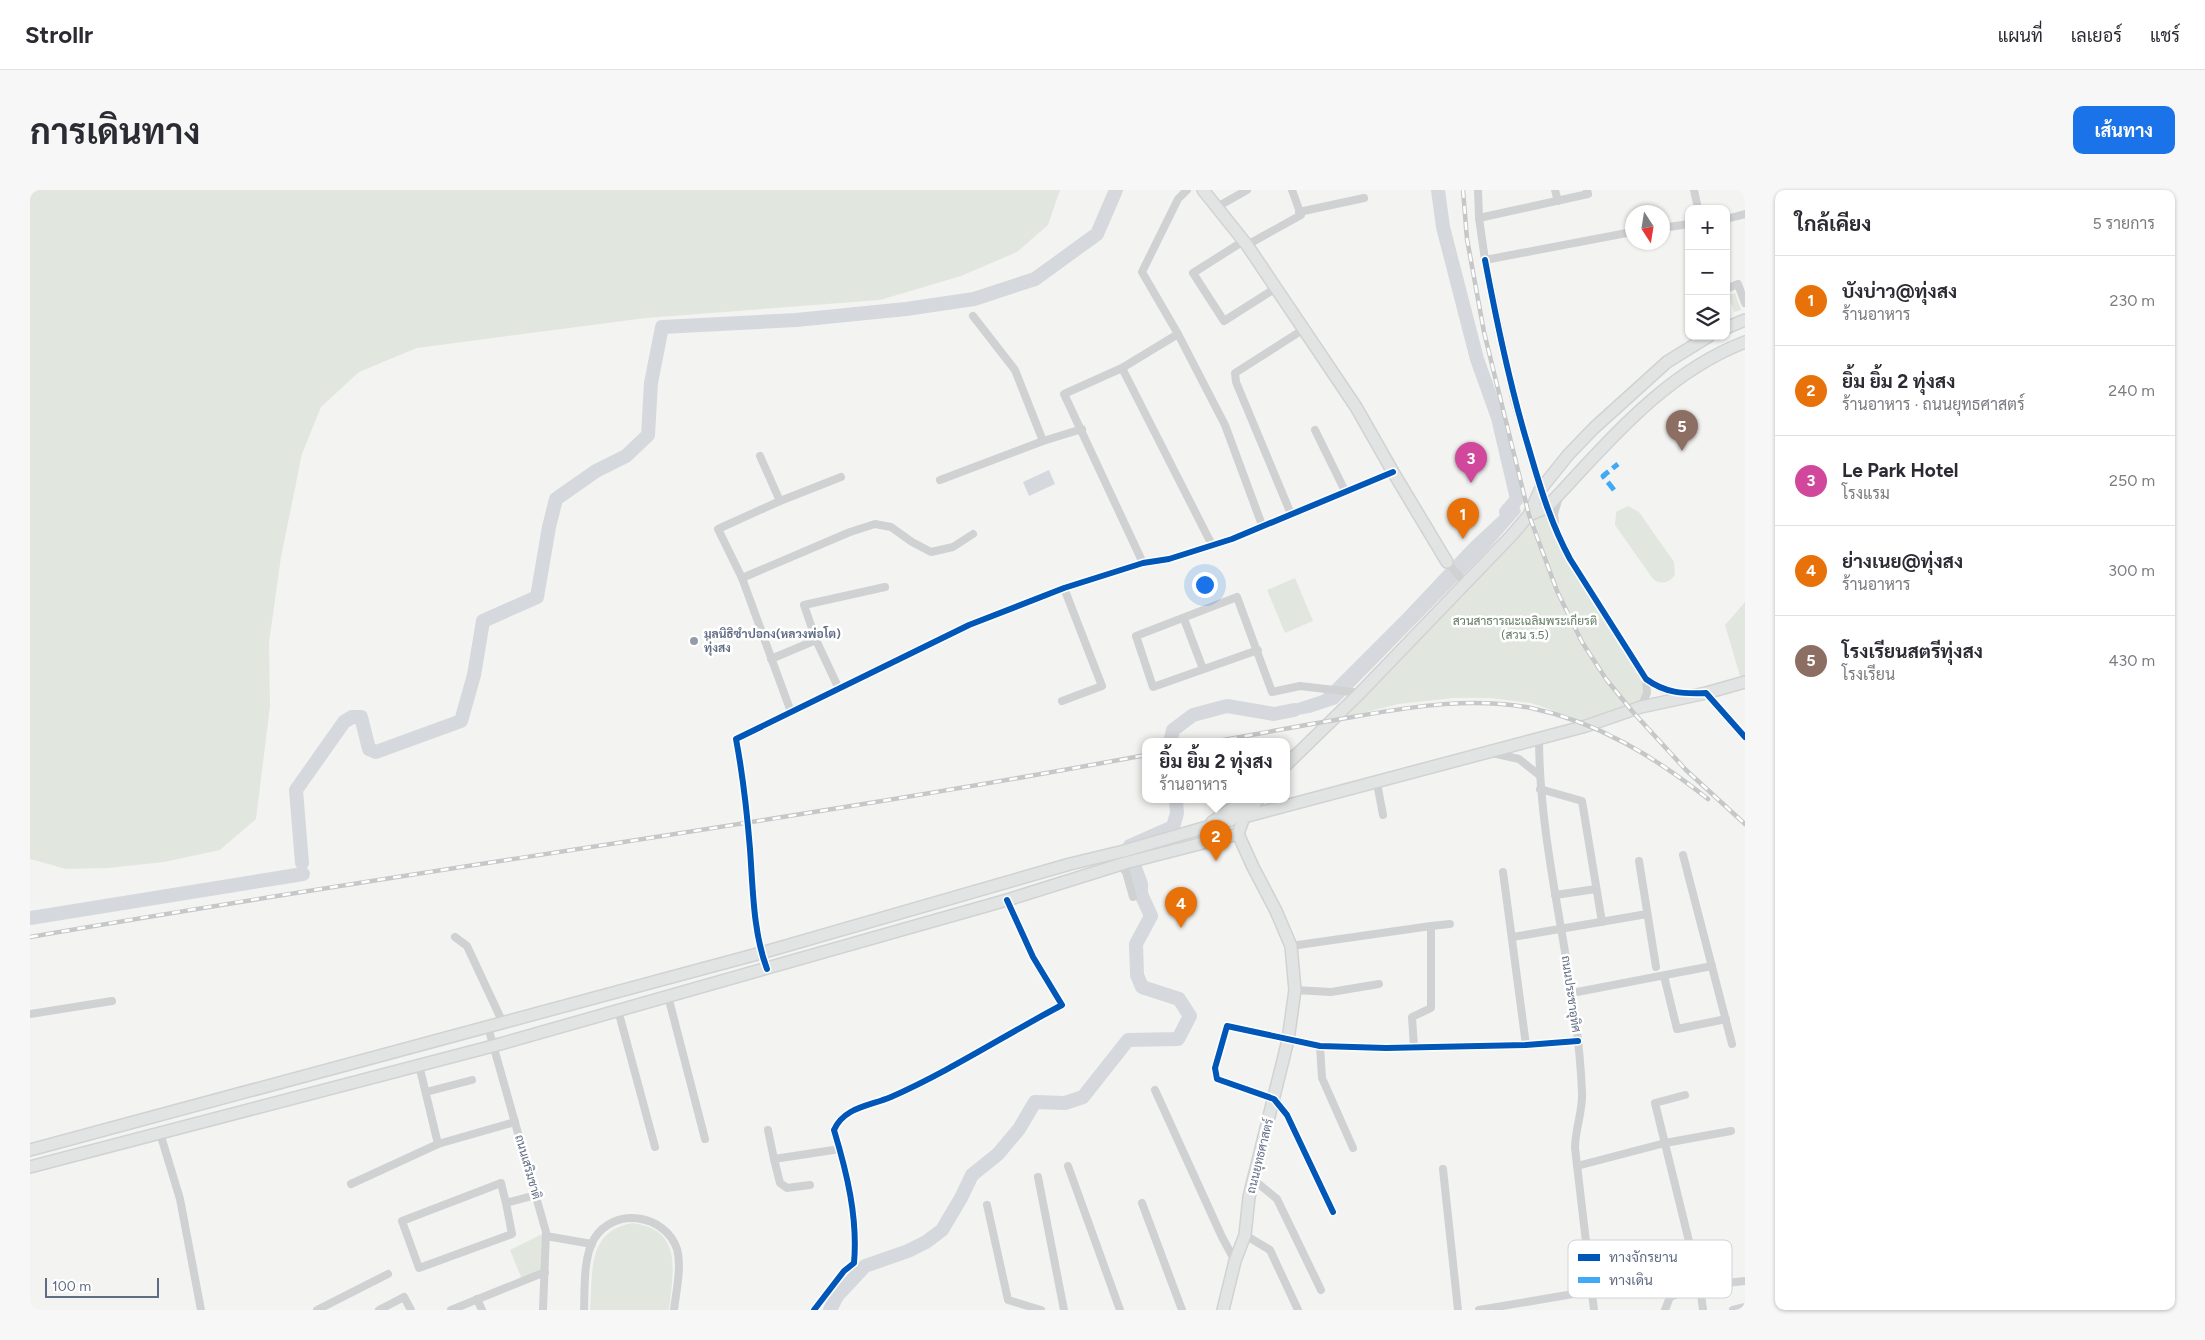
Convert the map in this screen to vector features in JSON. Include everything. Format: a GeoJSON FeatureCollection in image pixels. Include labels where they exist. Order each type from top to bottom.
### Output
{"type":"FeatureCollection","features":[{"type":"Feature","properties":{"kind":"main road"},"geometry":{"type":"LineString","coordinates":[[1203,190],[1245,243],[1356,407],[1447,562]]}},
{"type":"Feature","properties":{"kind":"main road"},"geometry":{"type":"LineString","coordinates":[[1730,326],[1745,320]]}},
{"type":"Feature","properties":{"kind":"main road"},"geometry":{"type":"LineString","coordinates":[[1290,760],[1529,515],[1540,490],[1594,428],[1667,362],[1703,340]]}},
{"type":"Feature","properties":{"kind":"main road"},"geometry":{"type":"LineString","coordinates":[[1529,515],[1546,508],[1630,419],[1678,378],[1719,352],[1745,342]]}},
{"type":"Feature","properties":{"kind":"main road"},"geometry":{"type":"LineString","coordinates":[[1244,817],[1377,783],[1606,720],[1641,707],[1706,693],[1745,682]]}},
{"type":"Feature","properties":{"kind":"main road"},"geometry":{"type":"LineString","coordinates":[[1290,799],[1297,804]]}},
{"type":"Feature","properties":{"kind":"main road"},"geometry":{"type":"LineString","coordinates":[[1204,827],[1240,803]]}},
{"type":"Feature","properties":{"kind":"main road"},"geometry":{"type":"LineString","coordinates":[[30,1150],[761,953],[1070,864],[1124,851],[1231,820],[1244,803]]}},
{"type":"Feature","properties":{"kind":"main road"},"geometry":{"type":"LineString","coordinates":[[30,1167],[493,1046],[1007,900],[1122,864],[1238,834],[1244,817],[1256,803]]}},
{"type":"Feature","properties":{"kind":"main road","name":"ถนนยุทธศาสตร์"},"geometry":{"type":"LineString","coordinates":[[1223,1310],[1235,1261],[1245,1235],[1249,1196],[1288,1040],[1296,990],[1291,946],[1238,834]]}},
{"type":"Feature","properties":{"kind":"street"},"geometry":{"type":"LineString","coordinates":[[1187,190],[1178,198],[1142,272],[1178,334],[1225,425],[1262,525]]}},
{"type":"Feature","properties":{"kind":"street"},"geometry":{"type":"LineString","coordinates":[[1217,207],[1246,190]]}},
{"type":"Feature","properties":{"kind":"street"},"geometry":{"type":"LineString","coordinates":[[1276,288],[1224,321],[1193,273],[1245,243],[1301,215],[1292,190]]}},
{"type":"Feature","properties":{"kind":"street"},"geometry":{"type":"LineString","coordinates":[[1478,190],[1479,218],[1485,260],[1514,399],[1540,490],[1559,539],[1646,679],[1663,690],[1677,693],[1706,693],[1745,737]]}},
{"type":"Feature","properties":{"kind":"street"},"geometry":{"type":"LineString","coordinates":[[1555,190],[1558,201]]}},
{"type":"Feature","properties":{"kind":"street"},"geometry":{"type":"LineString","coordinates":[[1479,218],[1588,194],[1587,190]]}},
{"type":"Feature","properties":{"kind":"street"},"geometry":{"type":"LineString","coordinates":[[1694,190],[1697,205]]}},
{"type":"Feature","properties":{"kind":"street"},"geometry":{"type":"LineString","coordinates":[[1300,212],[1364,198]]}},
{"type":"Feature","properties":{"kind":"street"},"geometry":{"type":"LineString","coordinates":[[1730,218],[1745,214]]}},
{"type":"Feature","properties":{"kind":"street"},"geometry":{"type":"LineString","coordinates":[[1670,227],[1685,225]]}},
{"type":"Feature","properties":{"kind":"street"},"geometry":{"type":"LineString","coordinates":[[1485,260],[1625,233]]}},
{"type":"Feature","properties":{"kind":"street"},"geometry":{"type":"LineString","coordinates":[[1730,287],[1738,284],[1745,303]]}},
{"type":"Feature","properties":{"kind":"street"},"geometry":{"type":"LineString","coordinates":[[973,316],[1014,370],[1043,441]]}},
{"type":"Feature","properties":{"kind":"street"},"geometry":{"type":"LineString","coordinates":[[1291,514],[1236,382],[1235,373],[1304,329]]}},
{"type":"Feature","properties":{"kind":"street"},"geometry":{"type":"LineString","coordinates":[[1143,563],[1064,394],[1122,368],[1178,334]]}},
{"type":"Feature","properties":{"kind":"street"},"geometry":{"type":"LineString","coordinates":[[1122,368],[1212,545]]}},
{"type":"Feature","properties":{"kind":"street"},"geometry":{"type":"LineString","coordinates":[[940,480],[1043,441],[1082,429]]}},
{"type":"Feature","properties":{"kind":"street"},"geometry":{"type":"LineString","coordinates":[[1315,430],[1345,490]]}},
{"type":"Feature","properties":{"kind":"street"},"geometry":{"type":"LineString","coordinates":[[760,456],[780,501]]}},
{"type":"Feature","properties":{"kind":"street"},"geometry":{"type":"LineString","coordinates":[[767,969],[761,953],[754,904],[746,792],[736,739],[969,625],[1064,588],[1143,563],[1169,559],[1212,545],[1393,472]]}},
{"type":"Feature","properties":{"kind":"street"},"geometry":{"type":"LineString","coordinates":[[791,712],[742,578],[718,529],[780,501],[841,477]]}},
{"type":"Feature","properties":{"kind":"street"},"geometry":{"type":"LineString","coordinates":[[1559,539],[1554,514],[1560,493]]}},
{"type":"Feature","properties":{"kind":"street"},"geometry":{"type":"LineString","coordinates":[[742,578],[850,532],[875,524],[891,526],[912,542],[930,552],[953,547],[973,534]]}},
{"type":"Feature","properties":{"kind":"street"},"geometry":{"type":"LineString","coordinates":[[1447,562],[1463,581]]}},
{"type":"Feature","properties":{"kind":"street"},"geometry":{"type":"LineString","coordinates":[[839,689],[816,640],[804,605],[885,587]]}},
{"type":"Feature","properties":{"kind":"street"},"geometry":{"type":"LineString","coordinates":[[1062,702],[1102,686],[1064,588]]}},
{"type":"Feature","properties":{"kind":"street"},"geometry":{"type":"LineString","coordinates":[[1258,650],[1153,687],[1136,636],[1238,597],[1258,650],[1272,692],[1300,686],[1357,693]]}},
{"type":"Feature","properties":{"kind":"street"},"geometry":{"type":"LineString","coordinates":[[1184,618],[1203,669]]}},
{"type":"Feature","properties":{"kind":"street"},"geometry":{"type":"LineString","coordinates":[[771,659],[816,640]]}},
{"type":"Feature","properties":{"kind":"street"},"geometry":{"type":"LineString","coordinates":[[1641,707],[1647,693],[1646,679]]}},
{"type":"Feature","properties":{"kind":"street","name":"ถนนประชาอุทิศ"},"geometry":{"type":"LineString","coordinates":[[1539,737],[1540,789],[1578,1041],[1582,1112],[1575,1133],[1585,1240]]}},
{"type":"Feature","properties":{"kind":"street"},"geometry":{"type":"LineString","coordinates":[[1487,752],[1519,758],[1539,775]]}},
{"type":"Feature","properties":{"kind":"street"},"geometry":{"type":"LineString","coordinates":[[1377,783],[1383,815]]}},
{"type":"Feature","properties":{"kind":"street"},"geometry":{"type":"LineString","coordinates":[[1540,789],[1582,801],[1602,922]]}},
{"type":"Feature","properties":{"kind":"street"},"geometry":{"type":"LineString","coordinates":[[1231,820],[1244,817]]}},
{"type":"Feature","properties":{"kind":"street"},"geometry":{"type":"LineString","coordinates":[[1683,854],[1732,1044]]}},
{"type":"Feature","properties":{"kind":"street"},"geometry":{"type":"LineString","coordinates":[[1639,861],[1656,967]]}},
{"type":"Feature","properties":{"kind":"street"},"geometry":{"type":"LineString","coordinates":[[1122,864],[1133,897]]}},
{"type":"Feature","properties":{"kind":"street"},"geometry":{"type":"LineString","coordinates":[[1503,872],[1526,1045]]}},
{"type":"Feature","properties":{"kind":"street"},"geometry":{"type":"LineString","coordinates":[[1555,895],[1596,889]]}},
{"type":"Feature","properties":{"kind":"street"},"geometry":{"type":"LineString","coordinates":[[814,1310],[844,1271],[854,1263],[851,1195],[834,1130],[838,1121],[850,1111],[869,1106],[913,1087],[1062,1005],[1033,957],[1007,900]]}},
{"type":"Feature","properties":{"kind":"street"},"geometry":{"type":"LineString","coordinates":[[1513,937],[1648,914]]}},
{"type":"Feature","properties":{"kind":"street"},"geometry":{"type":"LineString","coordinates":[[1291,946],[1450,924]]}},
{"type":"Feature","properties":{"kind":"street"},"geometry":{"type":"LineString","coordinates":[[1414,1047],[1412,1017],[1432,1008],[1430,926]]}},
{"type":"Feature","properties":{"kind":"street"},"geometry":{"type":"LineString","coordinates":[[455,937],[467,946],[503,1023]]}},
{"type":"Feature","properties":{"kind":"street"},"geometry":{"type":"LineString","coordinates":[[1572,993],[1712,966]]}},
{"type":"Feature","properties":{"kind":"street"},"geometry":{"type":"LineString","coordinates":[[1664,976],[1677,1029],[1726,1019]]}},
{"type":"Feature","properties":{"kind":"street"},"geometry":{"type":"LineString","coordinates":[[1296,990],[1331,992],[1379,984]]}},
{"type":"Feature","properties":{"kind":"street"},"geometry":{"type":"LineString","coordinates":[[668,996],[705,1138]]}},
{"type":"Feature","properties":{"kind":"street"},"geometry":{"type":"LineString","coordinates":[[30,1014],[112,1001]]}},
{"type":"Feature","properties":{"kind":"street"},"geometry":{"type":"LineString","coordinates":[[618,1010],[656,1147]]}},
{"type":"Feature","properties":{"kind":"street"},"geometry":{"type":"LineString","coordinates":[[1333,1212],[1287,1115],[1274,1099],[1217,1079],[1215,1068],[1227,1026],[1320,1046],[1526,1045],[1578,1041]]}},
{"type":"Feature","properties":{"kind":"street","name":"ถนนเสริมชาติ"},"geometry":{"type":"LineString","coordinates":[[488,1027],[546,1236],[543,1310]]}},
{"type":"Feature","properties":{"kind":"street"},"geometry":{"type":"LineString","coordinates":[[1320,1046],[1322,1078],[1353,1148]]}},
{"type":"Feature","properties":{"kind":"street"},"geometry":{"type":"LineString","coordinates":[[419,1065],[438,1144]]}},
{"type":"Feature","properties":{"kind":"street"},"geometry":{"type":"LineString","coordinates":[[426,1092],[472,1080]]}},
{"type":"Feature","properties":{"kind":"street"},"geometry":{"type":"LineString","coordinates":[[1155,1090],[1222,1237],[1235,1261]]}},
{"type":"Feature","properties":{"kind":"street"},"geometry":{"type":"LineString","coordinates":[[1685,1095],[1655,1103],[1688,1240]]}},
{"type":"Feature","properties":{"kind":"street"},"geometry":{"type":"LineString","coordinates":[[351,1184],[438,1144],[515,1122]]}},
{"type":"Feature","properties":{"kind":"street"},"geometry":{"type":"LineString","coordinates":[[768,1130],[780,1183],[787,1188],[810,1185]]}},
{"type":"Feature","properties":{"kind":"street"},"geometry":{"type":"LineString","coordinates":[[1577,1166],[1665,1143],[1731,1131]]}},
{"type":"Feature","properties":{"kind":"street"},"geometry":{"type":"LineString","coordinates":[[160,1133],[180,1199],[201,1310]]}},
{"type":"Feature","properties":{"kind":"street"},"geometry":{"type":"LineString","coordinates":[[774,1159],[840,1148]]}},
{"type":"Feature","properties":{"kind":"street"},"geometry":{"type":"LineString","coordinates":[[1068,1166],[1120,1310]]}},
{"type":"Feature","properties":{"kind":"street"},"geometry":{"type":"LineString","coordinates":[[1443,1169],[1458,1310]]}},
{"type":"Feature","properties":{"kind":"street"},"geometry":{"type":"LineString","coordinates":[[1038,1177],[1064,1310]]}},
{"type":"Feature","properties":{"kind":"street"},"geometry":{"type":"LineString","coordinates":[[1254,1180],[1277,1198],[1321,1290]]}},
{"type":"Feature","properties":{"kind":"street"},"geometry":{"type":"LineString","coordinates":[[501,1183],[506,1203],[512,1234],[419,1268],[402,1221],[501,1183]]}},
{"type":"Feature","properties":{"kind":"street"},"geometry":{"type":"LineString","coordinates":[[506,1203],[536,1195]]}},
{"type":"Feature","properties":{"kind":"street"},"geometry":{"type":"LineString","coordinates":[[1142,1203],[1182,1310]]}},
{"type":"Feature","properties":{"kind":"street"},"geometry":{"type":"LineString","coordinates":[[987,1205],[1008,1300],[1041,1310]]}},
{"type":"Feature","properties":{"kind":"street"},"geometry":{"type":"LineString","coordinates":[[584,1310],[588,1253],[592,1244],[604,1228],[616,1220],[638,1218],[659,1225],[670,1236],[678,1253],[674,1310]]}},
{"type":"Feature","properties":{"kind":"street"},"geometry":{"type":"LineString","coordinates":[[1245,1235],[1270,1250],[1298,1310]]}},
{"type":"Feature","properties":{"kind":"street"},"geometry":{"type":"LineString","coordinates":[[546,1236],[592,1244]]}},
{"type":"Feature","properties":{"kind":"street"},"geometry":{"type":"LineString","coordinates":[[452,1310],[545,1272]]}},
{"type":"Feature","properties":{"kind":"street"},"geometry":{"type":"LineString","coordinates":[[317,1310],[388,1274]]}},
{"type":"Feature","properties":{"kind":"street"},"geometry":{"type":"LineString","coordinates":[[1732,1282],[1745,1281]]}},
{"type":"Feature","properties":{"kind":"street"},"geometry":{"type":"LineString","coordinates":[[1479,1310],[1568,1295]]}},
{"type":"Feature","properties":{"kind":"street"},"geometry":{"type":"LineString","coordinates":[[379,1310],[404,1297],[411,1310]]}},
{"type":"Feature","properties":{"kind":"street"},"geometry":{"type":"LineString","coordinates":[[1665,1310],[1670,1298]]}},
{"type":"Feature","properties":{"kind":"street"},"geometry":{"type":"LineString","coordinates":[[476,1299],[482,1310]]}},
{"type":"Feature","properties":{"kind":"street"},"geometry":{"type":"LineString","coordinates":[[1733,1310],[1745,1307]]}},
{"type":"Feature","properties":{"kind":"green space"},"geometry":{"type":"Polygon","coordinates":[[[30,190],[1060,190],[1048,225],[1017,252],[961,276],[880,300],[646,318],[417,348],[359,372],[321,407],[302,454],[281,557],[269,643],[270,706],[256,819],[220,850],[164,862],[108,868],[66,869],[30,859],[30,190]]]}},
{"type":"Feature","properties":{"kind":"green space"},"geometry":{"type":"Polygon","coordinates":[[[1735,293],[1741,310],[1734,312],[1730,294],[1735,293]]]}},
{"type":"Feature","properties":{"kind":"green space"},"geometry":{"type":"Polygon","coordinates":[[[1628,506],[1639,512],[1674,562],[1675,575],[1670,580],[1659,582],[1653,579],[1615,525],[1616,512],[1628,506]]]}},
{"type":"Feature","properties":{"kind":"green space","name":"สวนสาธารณะเฉลิมพระเกียรติ (สวน ร.5)"},"geometry":{"type":"Polygon","coordinates":[[[1546,508],[1559,539],[1646,679],[1641,707],[1591,724],[1531,703],[1490,698],[1454,698],[1399,704],[1333,720],[1511,536],[1546,508]]]}},
{"type":"Feature","properties":{"kind":"green space"},"geometry":{"type":"Polygon","coordinates":[[[1295,578],[1313,621],[1285,633],[1267,590],[1295,578]]]}},
{"type":"Feature","properties":{"kind":"green space"},"geometry":{"type":"Polygon","coordinates":[[[1745,602],[1745,682],[1742,683],[1725,625],[1745,602]]]}},
{"type":"Feature","properties":{"kind":"green space"},"geometry":{"type":"Polygon","coordinates":[[[632,1223],[649,1227],[660,1234],[668,1243],[673,1267],[669,1310],[590,1310],[592,1269],[599,1245],[606,1235],[617,1228],[632,1223]]]}},
{"type":"Feature","properties":{"kind":"green space"},"geometry":{"type":"Polygon","coordinates":[[[546,1232],[545,1272],[523,1282],[510,1250],[546,1232]]]}},
{"type":"Feature","properties":{"kind":"shaded area"},"geometry":{"type":"Polygon","coordinates":[[[1049,470],[1055,484],[1029,496],[1023,482],[1049,470]]]}},
{"type":"Feature","properties":{"kind":"shaded area"},"geometry":{"type":"Polygon","coordinates":[[[1517,499],[1521,512],[1486,552],[1337,704],[1310,713],[1278,718],[1276,710],[1322,695],[1404,613],[1469,544],[1517,499]]]}},
{"type":"Feature","properties":{"kind":"waterway"},"geometry":{"type":"LineString","coordinates":[[302,863],[296,790],[344,722],[352,717],[361,717],[369,749],[376,752],[461,721],[474,675],[483,621],[537,597],[549,527],[556,499],[596,471],[626,456],[648,435],[651,383],[662,327],[796,320],[906,309],[974,299],[1035,279],[1097,234],[1116,190]]}},
{"type":"Feature","properties":{"kind":"waterway"},"geometry":{"type":"LineString","coordinates":[[1438,190],[1443,227],[1477,359],[1498,418],[1517,499],[1506,512]]}},
{"type":"Feature","properties":{"kind":"waterway"},"geometry":{"type":"LineString","coordinates":[[1171,738],[1173,730],[1193,715],[1227,706],[1274,714],[1294,710]]}},
{"type":"Feature","properties":{"kind":"waterway"},"geometry":{"type":"LineString","coordinates":[[830,1310],[837,1296],[865,1266],[908,1251],[926,1242],[942,1230],[972,1175],[998,1154],[1019,1129],[1035,1102],[1065,1103],[1083,1097],[1128,1040],[1178,1039],[1190,1016],[1179,999],[1142,987],[1137,975],[1136,944],[1151,916],[1141,894],[1141,884],[1130,846],[1173,827],[1177,813],[1176,803]]}},
{"type":"Feature","properties":{"kind":"waterway"},"geometry":{"type":"LineString","coordinates":[[30,918],[303,874]]}},
{"type":"Feature","properties":{"kind":"railway"},"geometry":{"type":"LineString","coordinates":[[1463,190],[1467,239],[1484,332],[1529,515],[1557,591],[1582,642],[1606,679],[1632,711],[1686,770],[1745,824]]}},
{"type":"Feature","properties":{"kind":"railway"},"geometry":{"type":"LineString","coordinates":[[1235,738],[1423,706],[1466,703],[1509,705],[1556,714],[1602,732],[1646,755],[1708,799]]}},
{"type":"Feature","properties":{"kind":"railway"},"geometry":{"type":"LineString","coordinates":[[30,937],[169,913],[728,826],[1142,756]]}},
{"type":"Feature","properties":{"kind":"marked path"},"geometry":{"type":"LineString","coordinates":[[1614,490],[1603,476],[1618,464]]}},
{"type":"Feature","properties":{"kind":"cycle path"},"geometry":{"type":"LineString","coordinates":[[1485,260],[1504,355],[1522,426],[1546,505],[1570,559],[1646,679],[1653,684],[1674,692],[1706,693],[1745,737]]}},
{"type":"Feature","properties":{"kind":"cycle path"},"geometry":{"type":"LineString","coordinates":[[767,969],[756,925],[746,808],[736,739],[969,625],[1064,588],[1143,563],[1169,559],[1232,539],[1393,472]]}},
{"type":"Feature","properties":{"kind":"cycle path"},"geometry":{"type":"LineString","coordinates":[[814,1310],[844,1271],[854,1263],[853,1212],[834,1130],[838,1122],[858,1108],[891,1097],[935,1076],[1062,1005],[1033,957],[1007,900]]}},
{"type":"Feature","properties":{"kind":"cycle path"},"geometry":{"type":"LineString","coordinates":[[1333,1212],[1287,1115],[1274,1099],[1217,1079],[1215,1068],[1227,1026],[1320,1046],[1386,1048],[1526,1045],[1578,1041]]}},
{"type":"Feature","properties":{"kind":"place","name":"โรงเรียนสตรีทุ่งสง"},"geometry":{"type":"Point","coordinates":[1682,451]}},
{"type":"Feature","properties":{"kind":"place","name":"Le Park Hotel"},"geometry":{"type":"Point","coordinates":[1471,483]}},
{"type":"Feature","properties":{"kind":"place","name":"บังบ่าว@ทุ่งสง"},"geometry":{"type":"Point","coordinates":[1463,539]}},
{"type":"Feature","properties":{"kind":"place","name":"มูลนิธิซำปอกง(หลวงพ่อโต) ทุ่งสง"},"geometry":{"type":"Point","coordinates":[694,641]}},
{"type":"Feature","properties":{"kind":"place","name":"ยิ้ม ยิ้ม 2 ทุ่งสง"},"geometry":{"type":"Point","coordinates":[1216,861]}},
{"type":"Feature","properties":{"kind":"place","name":"ย่างเนย@ทุ่งสง"},"geometry":{"type":"Point","coordinates":[1181,928]}}]}
